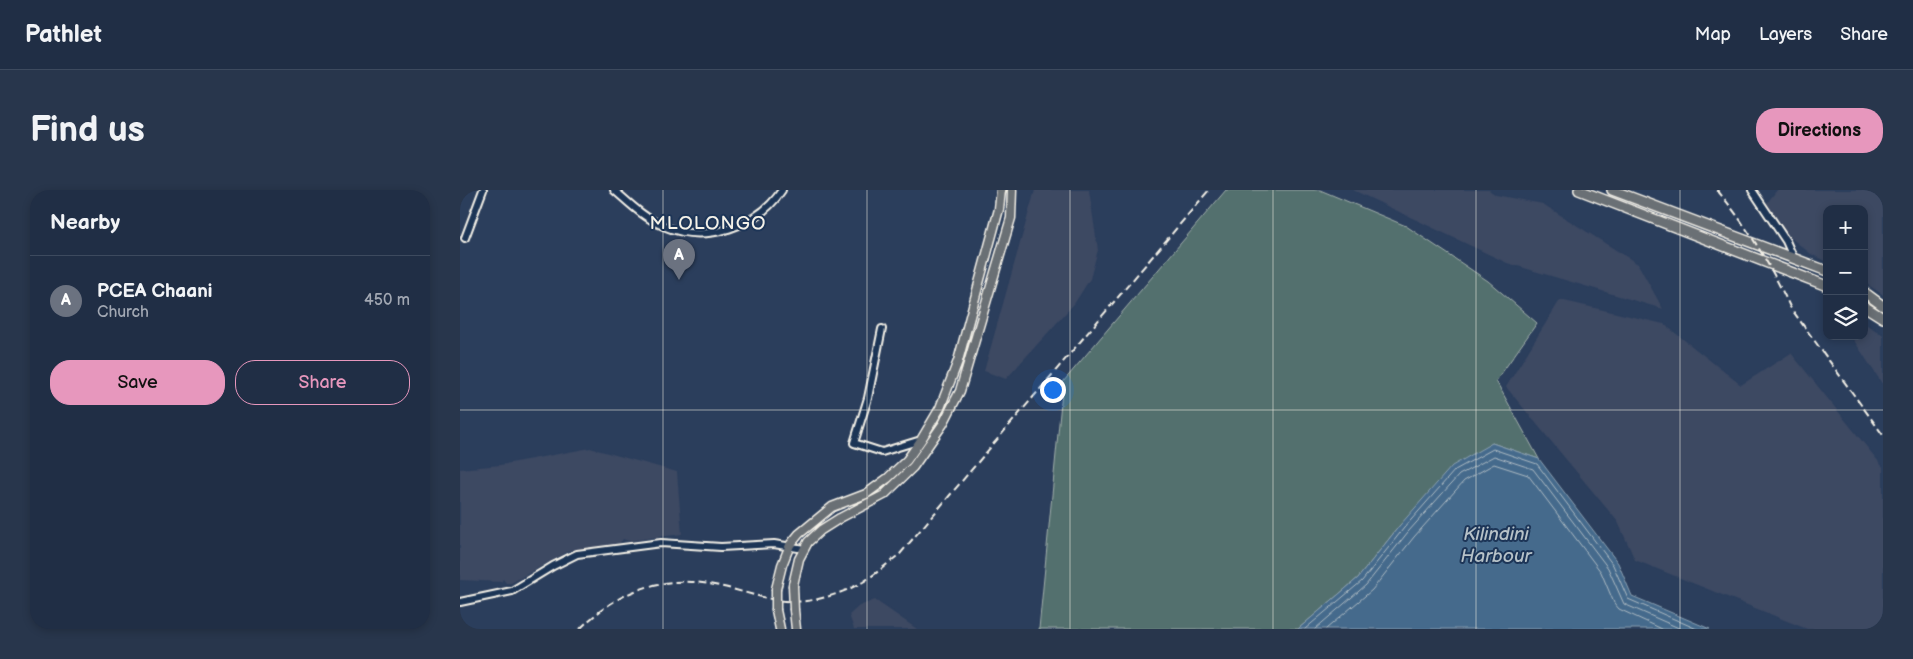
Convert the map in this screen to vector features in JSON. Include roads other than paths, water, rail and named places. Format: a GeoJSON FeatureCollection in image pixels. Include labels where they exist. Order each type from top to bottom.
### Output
{"type":"FeatureCollection","features":[{"type":"Feature","properties":{"kind":"highway"},"geometry":{"type":"LineString","coordinates":[[1579,190],[1823,284]]}},
{"type":"Feature","properties":{"kind":"highway"},"geometry":{"type":"LineString","coordinates":[[1612,190],[1823,270]]}},
{"type":"Feature","properties":{"kind":"highway"},"geometry":{"type":"LineString","coordinates":[[1868,295],[1883,306]]}},
{"type":"Feature","properties":{"kind":"highway"},"geometry":{"type":"LineString","coordinates":[[1868,309],[1883,318]]}},
{"type":"Feature","properties":{"kind":"main road"},"geometry":{"type":"LineString","coordinates":[[780,629],[776,610],[776,588],[790,545],[799,534],[832,507],[866,494],[888,478],[906,460],[921,440],[940,408],[950,387],[958,360],[999,209],[1001,190]]}},
{"type":"Feature","properties":{"kind":"main road"},"geometry":{"type":"LineString","coordinates":[[796,629],[793,585],[799,559],[808,542],[821,530],[884,495],[913,467],[943,424],[960,391],[1011,218],[1012,190]]}},
{"type":"Feature","properties":{"kind":"street"},"geometry":{"type":"LineString","coordinates":[[465,238],[483,190]]}},
{"type":"Feature","properties":{"kind":"street"},"geometry":{"type":"LineString","coordinates":[[614,190],[642,214],[656,222],[680,231],[696,233],[717,231],[747,222],[768,208],[782,190]]}},
{"type":"Feature","properties":{"kind":"street"},"geometry":{"type":"LineString","coordinates":[[1752,190],[1786,242],[1794,259]]}},
{"type":"Feature","properties":{"kind":"street"},"geometry":{"type":"LineString","coordinates":[[882,329],[875,368],[854,444],[882,452],[921,440]]}},
{"type":"Feature","properties":{"kind":"street"},"geometry":{"type":"LineString","coordinates":[[460,602],[512,591],[577,554],[661,542],[721,546],[774,544],[790,545],[804,549]]}},
{"type":"Feature","properties":{"kind":"water","name":"Kilindini Harbour"},"geometry":{"type":"Polygon","coordinates":[[[1492,443],[1539,459],[1618,563],[1632,596],[1710,629],[1298,629],[1358,578],[1400,525],[1452,466],[1492,443]]]}},
{"type":"Feature","properties":{"kind":"railway"},"geometry":{"type":"LineString","coordinates":[[580,629],[595,615],[626,595],[661,584],[699,583],[783,601],[806,601],[828,596],[868,579],[900,554],[1209,190]]}},
{"type":"Feature","properties":{"kind":"railway"},"geometry":{"type":"LineString","coordinates":[[1717,190],[1757,246],[1775,276],[1790,307],[1883,435]]}},
{"type":"Feature","properties":{"kind":"place","name":"PCEA Chaani"},"geometry":{"type":"Point","coordinates":[679,280]}},
{"type":"Feature","properties":{"kind":"district","name":"MLOLONGO"},"geometry":{"type":"Point","coordinates":[708,222]}}]}
